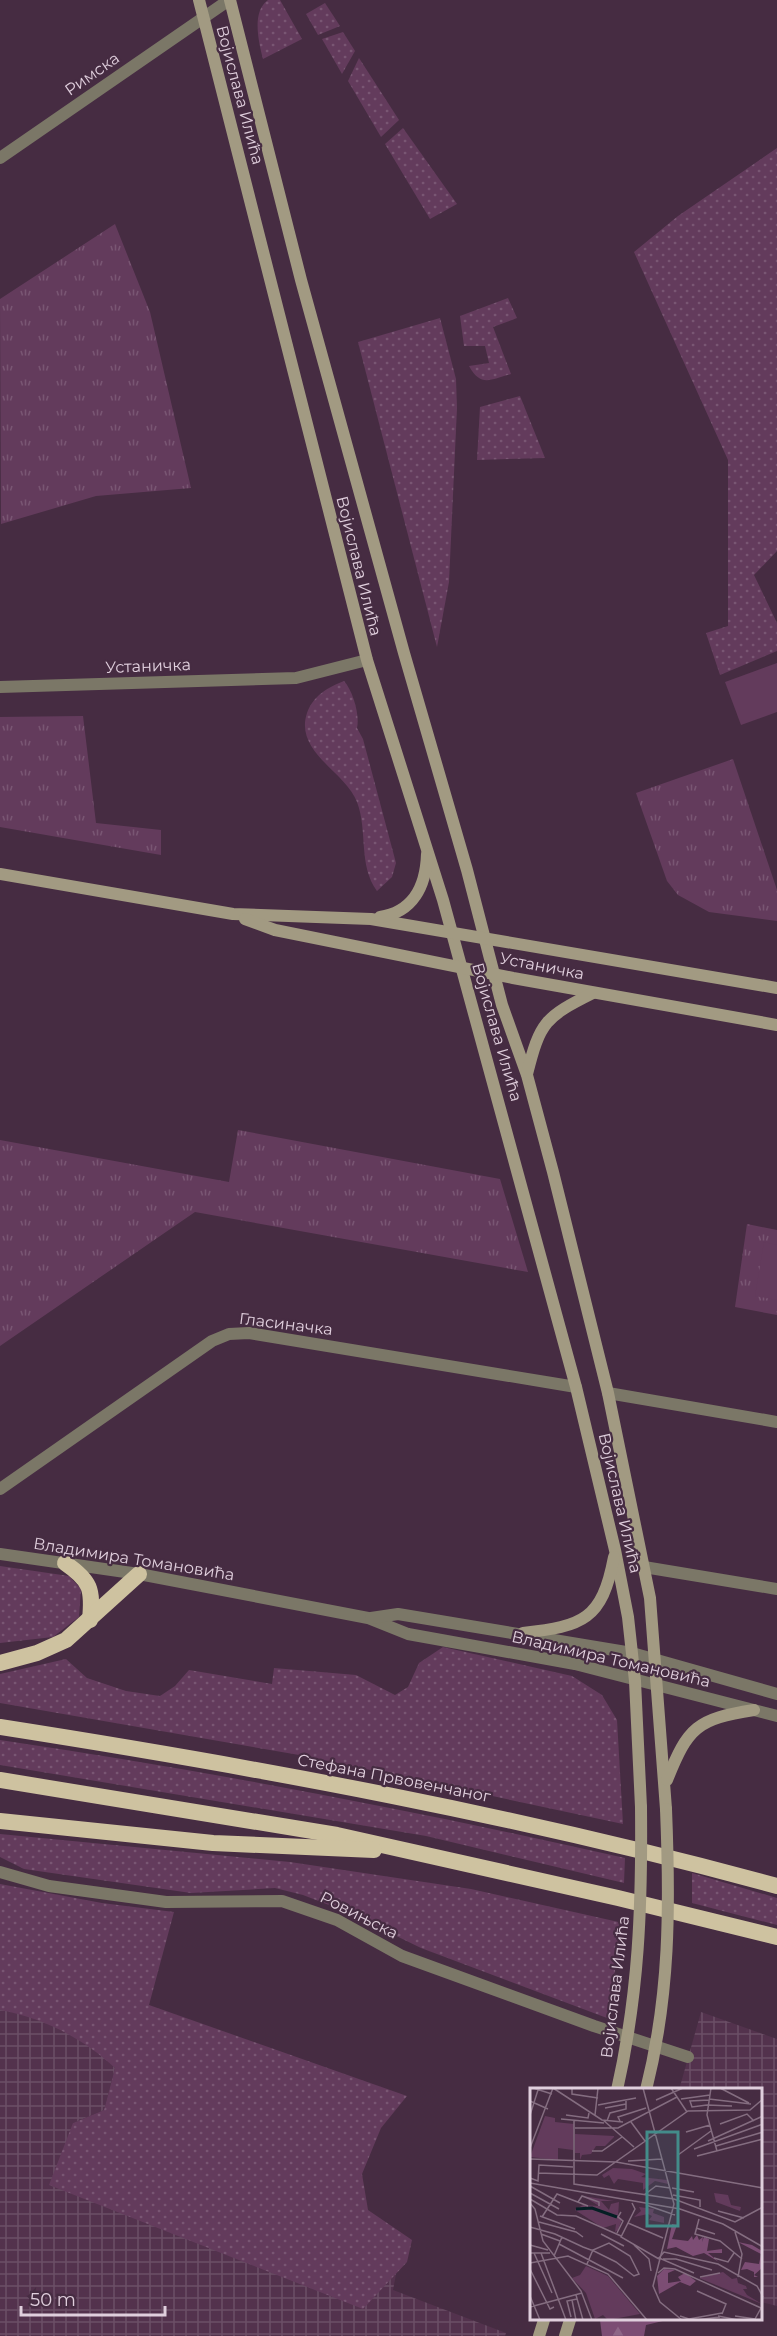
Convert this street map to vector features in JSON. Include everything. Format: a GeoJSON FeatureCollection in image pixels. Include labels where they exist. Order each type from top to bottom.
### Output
{"type":"FeatureCollection","features":[{"type":"Feature","properties":{"kind":"highway"},"geometry":{"type":"LineString","coordinates":[[65,1563],[87,1582],[91,1592],[90,1620]]}},
{"type":"Feature","properties":{"kind":"highway"},"geometry":{"type":"LineString","coordinates":[[0,1663],[38,1653],[66,1640],[139,1574]]}},
{"type":"Feature","properties":{"kind":"highway","name":"Стефана Првовенчаног"},"geometry":{"type":"LineString","coordinates":[[0,1726],[197,1758],[385,1793],[526,1823],[777,1886]]}},
{"type":"Feature","properties":{"kind":"highway"},"geometry":{"type":"LineString","coordinates":[[0,1780],[337,1835],[414,1851],[777,1937]]}},
{"type":"Feature","properties":{"kind":"highway"},"geometry":{"type":"LineString","coordinates":[[0,1821],[213,1843],[414,1851]]}},
{"type":"Feature","properties":{"kind":"main road","name":"Војислава Илића"},"geometry":{"type":"LineString","coordinates":[[199,0],[366,660],[428,847],[576,1387],[615,1550],[635,1681],[641,1807],[640,1941],[630,2028],[617,2088]]}},
{"type":"Feature","properties":{"kind":"main road","name":"Војислава Илића"},"geometry":{"type":"LineString","coordinates":[[229,0],[301,280],[486,940],[502,1005],[527,1075],[608,1393],[644,1567],[658,1686],[666,1784],[669,1926],[666,1984],[646,2088]]}},
{"type":"Feature","properties":{"kind":"main road"},"geometry":{"type":"LineString","coordinates":[[371,919],[392,915],[405,909],[414,899],[423,885],[428,847]]}},
{"type":"Feature","properties":{"kind":"main road","name":"Устаничка"},"geometry":{"type":"LineString","coordinates":[[0,874],[233,914],[371,919],[777,988]]}},
{"type":"Feature","properties":{"kind":"main road","name":"Устаничка"},"geometry":{"type":"LineString","coordinates":[[233,914],[275,930],[593,993],[777,1025]]}},
{"type":"Feature","properties":{"kind":"main road"},"geometry":{"type":"LineString","coordinates":[[527,1075],[542,1027],[564,1007],[593,993]]}},
{"type":"Feature","properties":{"kind":"main road"},"geometry":{"type":"LineString","coordinates":[[523,1633],[559,1629],[587,1617],[604,1598],[615,1550]]}},
{"type":"Feature","properties":{"kind":"main road"},"geometry":{"type":"LineString","coordinates":[[666,1784],[679,1750],[689,1734],[699,1725],[720,1715],[754,1710]]}},
{"type":"Feature","properties":{"kind":"main road"},"geometry":{"type":"LineString","coordinates":[[539,2336],[543,2321]]}},
{"type":"Feature","properties":{"kind":"main road"},"geometry":{"type":"LineString","coordinates":[[564,2336],[569,2321]]}},
{"type":"Feature","properties":{"kind":"street","name":"Римска"},"geometry":{"type":"LineString","coordinates":[[0,158],[229,0]]}},
{"type":"Feature","properties":{"kind":"street","name":"Устаничка"},"geometry":{"type":"LineString","coordinates":[[0,687],[282,679],[311,676],[366,660]]}},
{"type":"Feature","properties":{"kind":"street","name":"Гласиначка"},"geometry":{"type":"LineString","coordinates":[[0,1489],[213,1341],[229,1334],[249,1333],[576,1387]]}},
{"type":"Feature","properties":{"kind":"street"},"geometry":{"type":"LineString","coordinates":[[608,1393],[777,1422]]}},
{"type":"Feature","properties":{"kind":"street","name":"Владимира Томановића"},"geometry":{"type":"LineString","coordinates":[[0,1554],[139,1574],[368,1618],[408,1634],[575,1664],[777,1716]]}},
{"type":"Feature","properties":{"kind":"street"},"geometry":{"type":"LineString","coordinates":[[644,1567],[777,1589]]}},
{"type":"Feature","properties":{"kind":"street","name":"Владимира Томановића"},"geometry":{"type":"LineString","coordinates":[[368,1618],[398,1614],[523,1633],[632,1653],[777,1694]]}},
{"type":"Feature","properties":{"kind":"street","name":"Ровињска"},"geometry":{"type":"LineString","coordinates":[[0,1872],[49,1886],[166,1902],[282,1901],[337,1920],[402,1956],[594,2026],[688,2057]]}},
{"type":"Feature","properties":{"kind":"shaded area"},"geometry":{"type":"Polygon","coordinates":[[[0,1988],[77,2022],[115,2068],[104,2110],[73,2123],[396,2274],[393,2290],[506,2333],[505,2336],[0,2336],[0,1988]]]}},
{"type":"Feature","properties":{"kind":"shaded area"},"geometry":{"type":"Polygon","coordinates":[[[701,2012],[777,2039],[777,2306],[762,2302],[762,2088],[680,2088],[701,2012]]]}},
{"type":"Feature","properties":{"kind":"green space"},"geometry":{"type":"Polygon","coordinates":[[[268,0],[280,0],[302,39],[263,59],[258,36],[258,20],[259,12],[268,0]]]}},
{"type":"Feature","properties":{"kind":"green space"},"geometry":{"type":"Polygon","coordinates":[[[325,3],[340,26],[318,35],[306,14],[325,3]]]}},
{"type":"Feature","properties":{"kind":"green space"},"geometry":{"type":"Polygon","coordinates":[[[343,32],[355,51],[342,74],[322,39],[343,32]]]}},
{"type":"Feature","properties":{"kind":"green space"},"geometry":{"type":"Polygon","coordinates":[[[359,58],[399,120],[381,137],[348,81],[359,58]]]}},
{"type":"Feature","properties":{"kind":"green space"},"geometry":{"type":"Polygon","coordinates":[[[403,128],[457,204],[430,219],[385,144],[403,128]]]}},
{"type":"Feature","properties":{"kind":"green space"},"geometry":{"type":"Polygon","coordinates":[[[777,148],[777,551],[754,575],[777,623],[777,651],[720,675],[706,633],[728,626],[728,460],[634,252],[678,216],[777,148]]]}},
{"type":"Feature","properties":{"kind":"green space"},"geometry":{"type":"Polygon","coordinates":[[[115,224],[150,312],[191,488],[96,496],[1,524],[0,299],[115,224]]]}},
{"type":"Feature","properties":{"kind":"green space"},"geometry":{"type":"Polygon","coordinates":[[[508,298],[517,318],[493,327],[511,374],[482,380],[473,373],[469,366],[489,363],[485,346],[464,346],[460,316],[508,298]]]}},
{"type":"Feature","properties":{"kind":"green space"},"geometry":{"type":"Polygon","coordinates":[[[440,318],[456,379],[457,408],[449,582],[437,647],[358,342],[440,318]]]}},
{"type":"Feature","properties":{"kind":"green space"},"geometry":{"type":"Polygon","coordinates":[[[520,396],[545,458],[477,460],[480,407],[520,396]]]}},
{"type":"Feature","properties":{"kind":"green space"},"geometry":{"type":"Polygon","coordinates":[[[777,663],[777,712],[741,725],[725,682],[777,663]]]}},
{"type":"Feature","properties":{"kind":"green space"},"geometry":{"type":"Polygon","coordinates":[[[344,681],[355,703],[358,717],[357,728],[363,739],[396,863],[392,877],[377,891],[367,870],[357,802],[343,781],[314,750],[305,727],[307,713],[317,697],[344,681]]]}},
{"type":"Feature","properties":{"kind":"green space"},"geometry":{"type":"Polygon","coordinates":[[[83,716],[96,823],[161,830],[161,855],[0,827],[0,717],[83,716]]]}},
{"type":"Feature","properties":{"kind":"green space"},"geometry":{"type":"Polygon","coordinates":[[[733,759],[777,890],[777,921],[709,912],[678,895],[667,881],[636,793],[733,759]]]}},
{"type":"Feature","properties":{"kind":"green space"},"geometry":{"type":"Polygon","coordinates":[[[238,1130],[500,1179],[528,1272],[195,1212],[0,1346],[0,1140],[229,1182],[238,1130]]]}},
{"type":"Feature","properties":{"kind":"green space"},"geometry":{"type":"Polygon","coordinates":[[[747,1224],[777,1230],[777,1315],[735,1307],[747,1224]]]}},
{"type":"Feature","properties":{"kind":"green space"},"geometry":{"type":"Polygon","coordinates":[[[764,1242],[777,1245],[777,1300],[755,1296],[764,1242]]]}},
{"type":"Feature","properties":{"kind":"green space"},"geometry":{"type":"Polygon","coordinates":[[[0,1566],[69,1576],[81,1589],[79,1617],[53,1637],[0,1643],[0,1566]]]}},
{"type":"Feature","properties":{"kind":"green space"},"geometry":{"type":"Polygon","coordinates":[[[443,1647],[572,1676],[602,1695],[617,1720],[623,1824],[305,1756],[0,1703],[0,1674],[66,1659],[87,1678],[126,1691],[160,1696],[175,1686],[189,1670],[272,1684],[274,1668],[356,1675],[395,1695],[408,1687],[419,1663],[443,1647]]]}},
{"type":"Feature","properties":{"kind":"green space"},"geometry":{"type":"Polygon","coordinates":[[[0,1740],[314,1793],[625,1858],[624,1883],[426,1836],[0,1765],[0,1740]]]}},
{"type":"Feature","properties":{"kind":"green space"},"geometry":{"type":"Polygon","coordinates":[[[0,1834],[290,1862],[471,1889],[623,1923],[607,2018],[421,1948],[347,1912],[303,1895],[275,1888],[191,1893],[24,1869],[0,1857],[0,1834]]]}},
{"type":"Feature","properties":{"kind":"green space"},"geometry":{"type":"Polygon","coordinates":[[[692,1873],[777,1898],[777,1925],[692,1903],[692,1873]]]}},
{"type":"Feature","properties":{"kind":"green space"},"geometry":{"type":"Polygon","coordinates":[[[0,1884],[102,1903],[174,1912],[149,2005],[407,2096],[381,2128],[362,2174],[368,2210],[412,2240],[407,2262],[363,2309],[49,2185],[73,2123],[104,2110],[115,2068],[90,2047],[62,2031],[32,2018],[0,2010],[0,1884]]]}},
{"type":"Feature","properties":{"kind":"green space"},"geometry":{"type":"Polygon","coordinates":[[[600,2321],[663,2321],[646,2325],[644,2336],[602,2336],[600,2321]]]}}]}
